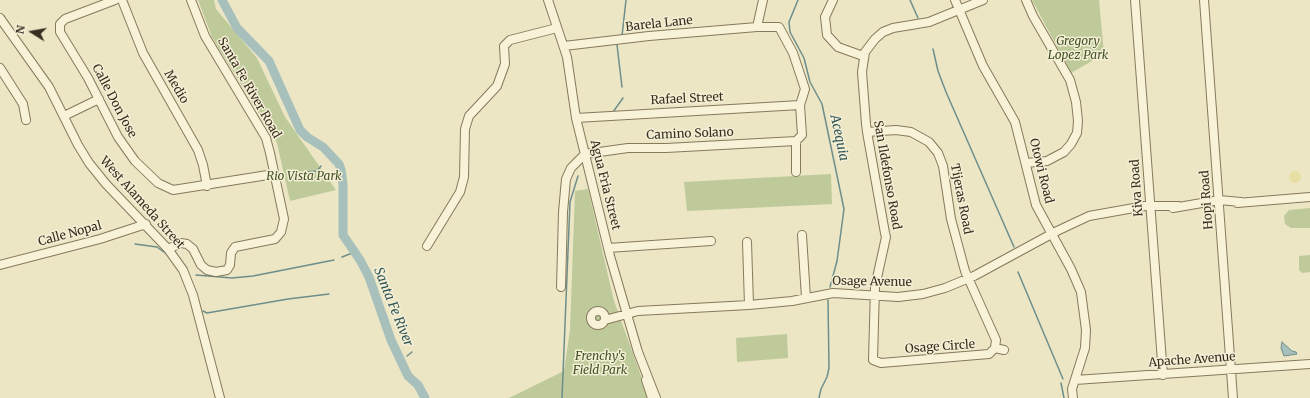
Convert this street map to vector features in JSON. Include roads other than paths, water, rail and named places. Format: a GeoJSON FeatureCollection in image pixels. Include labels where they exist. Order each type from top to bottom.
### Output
{"type":"FeatureCollection","features":[{"type":"Feature","properties":{"kind":"street","name":"Calle Don Jose"},"geometry":{"type":"LineString","coordinates":[[115,0],[67,17],[58,24],[61,34],[79,62],[114,131],[126,149],[158,183],[168,189],[177,190],[207,186],[274,174]]}},
{"type":"Feature","properties":{"kind":"street","name":"Medio"},"geometry":{"type":"LineString","coordinates":[[122,0],[143,53],[198,150],[203,165],[207,186]]}},
{"type":"Feature","properties":{"kind":"street","name":"Santa Fe River Road"},"geometry":{"type":"LineString","coordinates":[[168,249],[181,243],[187,244],[193,249],[201,265],[207,270],[216,272],[227,270],[230,265],[231,253],[235,247],[275,239],[281,232],[284,219],[269,148],[263,132],[205,36],[191,0]]}},
{"type":"Feature","properties":{"kind":"street","name":"Agua Fria Street"},"geometry":{"type":"LineString","coordinates":[[548,0],[564,46],[570,72],[576,118],[608,248],[627,314],[628,324],[646,375],[647,386],[652,398]]}},
{"type":"Feature","properties":{"kind":"street"},"geometry":{"type":"LineString","coordinates":[[756,27],[763,0]]}},
{"type":"Feature","properties":{"kind":"street"},"geometry":{"type":"LineString","coordinates":[[833,0],[825,17],[827,35],[838,47],[863,56],[871,43],[883,32],[893,28],[928,22],[983,0]]}},
{"type":"Feature","properties":{"kind":"street","name":"Otowi Road"},"geometry":{"type":"LineString","coordinates":[[955,0],[984,66],[1015,122],[1036,205],[1077,282],[1085,311],[1086,330],[1085,348],[1072,389],[1073,398]]}},
{"type":"Feature","properties":{"kind":"street"},"geometry":{"type":"LineString","coordinates":[[1026,0],[1033,16],[1070,80],[1076,102],[1078,121],[1077,134],[1064,152],[1047,160],[1026,163]]}},
{"type":"Feature","properties":{"kind":"street","name":"Kiva Road"},"geometry":{"type":"LineString","coordinates":[[1135,0],[1163,374]]}},
{"type":"Feature","properties":{"kind":"street","name":"Hopi Road"},"geometry":{"type":"LineString","coordinates":[[1204,0],[1233,398]]}},
{"type":"Feature","properties":{"kind":"street","name":"West Alameda Street"},"geometry":{"type":"LineString","coordinates":[[0,18],[40,74],[64,116],[78,145],[93,168],[146,224],[180,264],[190,286],[220,398]]}},
{"type":"Feature","properties":{"kind":"street","name":"Barela Lane"},"geometry":{"type":"LineString","coordinates":[[564,46],[648,36],[776,26],[779,27],[785,37],[802,79],[805,89],[800,104]]}},
{"type":"Feature","properties":{"kind":"street"},"geometry":{"type":"LineString","coordinates":[[427,246],[460,192],[464,177],[464,129],[469,116],[497,86],[505,64],[504,46],[510,40],[558,28]]}},
{"type":"Feature","properties":{"kind":"street","name":"San Ildefonso Road"},"geometry":{"type":"LineString","coordinates":[[863,56],[862,72],[867,132],[886,237],[875,296]]}},
{"type":"Feature","properties":{"kind":"street"},"geometry":{"type":"LineString","coordinates":[[0,68],[23,104],[26,120]]}},
{"type":"Feature","properties":{"kind":"street"},"geometry":{"type":"LineString","coordinates":[[64,116],[99,99]]}},
{"type":"Feature","properties":{"kind":"street"},"geometry":{"type":"LineString","coordinates":[[796,172],[796,141],[802,135],[800,104]]}},
{"type":"Feature","properties":{"kind":"street","name":"Rafael Street"},"geometry":{"type":"LineString","coordinates":[[576,118],[800,104]]}},
{"type":"Feature","properties":{"kind":"street","name":"Tijeras Road"},"geometry":{"type":"LineString","coordinates":[[867,132],[896,130],[910,132],[922,137],[935,149],[943,166],[954,231],[968,278]]}},
{"type":"Feature","properties":{"kind":"street","name":"Camino Solano"},"geometry":{"type":"LineString","coordinates":[[585,154],[628,148],[666,148],[796,141]]}},
{"type":"Feature","properties":{"kind":"street"},"geometry":{"type":"LineString","coordinates":[[560,287],[563,212],[566,180],[571,168],[585,154]]}},
{"type":"Feature","properties":{"kind":"street","name":"Osage Avenue"},"geometry":{"type":"LineString","coordinates":[[605,320],[638,311],[749,305],[833,293],[898,297],[923,294],[968,278],[1051,234],[1089,216],[1124,210],[1310,197]]}},
{"type":"Feature","properties":{"kind":"street","name":"Calle Nopal"},"geometry":{"type":"LineString","coordinates":[[0,265],[100,239],[146,224]]}},
{"type":"Feature","properties":{"kind":"street"},"geometry":{"type":"LineString","coordinates":[[802,235],[806,298]]}},
{"type":"Feature","properties":{"kind":"street"},"geometry":{"type":"LineString","coordinates":[[608,248],[711,241]]}},
{"type":"Feature","properties":{"kind":"street"},"geometry":{"type":"LineString","coordinates":[[747,242],[749,305]]}},
{"type":"Feature","properties":{"kind":"street","name":"Osage Circle"},"geometry":{"type":"LineString","coordinates":[[875,296],[872,354],[875,362],[881,363],[986,355],[999,349],[968,278]]}},
{"type":"Feature","properties":{"kind":"street","name":"Apache Avenue"},"geometry":{"type":"LineString","coordinates":[[1075,380],[1310,364]]}},
{"type":"Feature","properties":{"kind":"street","name":"Agua Fria Street"},"geometry":{"type":"LineString","coordinates":[[646,375],[652,384],[656,398]]}},
{"type":"Feature","properties":{"kind":"water"},"geometry":{"type":"Polygon","coordinates":[[[1282,342],[1297,354],[1284,356],[1281,348],[1282,342]]]}},
{"type":"Feature","properties":{"kind":"waterway","name":"Santa Fe River"},"geometry":{"type":"LineString","coordinates":[[222,0],[237,28],[269,61],[300,130],[307,137],[323,147],[339,164],[343,184],[343,235],[360,260],[369,277],[391,340],[408,376],[418,385],[425,398]]}},
{"type":"Feature","properties":{"kind":"waterway"},"geometry":{"type":"LineString","coordinates":[[622,36],[626,0]]}},
{"type":"Feature","properties":{"kind":"waterway","name":"Acequia"},"geometry":{"type":"LineString","coordinates":[[798,0],[789,22],[790,32],[804,58],[810,82],[822,104],[844,209],[837,261],[830,287]]}},
{"type":"Feature","properties":{"kind":"waterway"},"geometry":{"type":"LineString","coordinates":[[910,0],[918,18]]}},
{"type":"Feature","properties":{"kind":"waterway"},"geometry":{"type":"LineString","coordinates":[[617,45],[622,87]]}},
{"type":"Feature","properties":{"kind":"waterway"},"geometry":{"type":"LineString","coordinates":[[933,49],[938,71],[946,92],[1014,247]]}},
{"type":"Feature","properties":{"kind":"waterway"},"geometry":{"type":"LineString","coordinates":[[613,112],[623,98]]}},
{"type":"Feature","properties":{"kind":"waterway"},"geometry":{"type":"LineString","coordinates":[[307,172],[317,171],[321,166]]}},
{"type":"Feature","properties":{"kind":"waterway"},"geometry":{"type":"LineString","coordinates":[[562,398],[570,202],[578,176]]}},
{"type":"Feature","properties":{"kind":"waterway"},"geometry":{"type":"LineString","coordinates":[[135,244],[157,247],[168,255]]}},
{"type":"Feature","properties":{"kind":"waterway"},"geometry":{"type":"LineString","coordinates":[[342,257],[355,252]]}},
{"type":"Feature","properties":{"kind":"waterway"},"geometry":{"type":"LineString","coordinates":[[196,275],[232,278],[253,276],[334,260]]}},
{"type":"Feature","properties":{"kind":"waterway"},"geometry":{"type":"LineString","coordinates":[[1018,272],[1063,379]]}},
{"type":"Feature","properties":{"kind":"waterway"},"geometry":{"type":"LineString","coordinates":[[203,311],[207,313],[288,299],[329,294]]}},
{"type":"Feature","properties":{"kind":"waterway","name":"Acequia"},"geometry":{"type":"LineString","coordinates":[[819,398],[829,368],[828,300]]}},
{"type":"Feature","properties":{"kind":"waterway"},"geometry":{"type":"LineString","coordinates":[[407,356],[412,352]]}},
{"type":"Feature","properties":{"kind":"waterway"},"geometry":{"type":"LineString","coordinates":[[1061,383],[1064,398]]}},
{"type":"Feature","properties":{"kind":"park label","name":"Gregory Lopez Park"},"geometry":{"type":"Point","coordinates":[1078,49]}},
{"type":"Feature","properties":{"kind":"park label","name":"Rio Vista Park"},"geometry":{"type":"Point","coordinates":[304,177]}},
{"type":"Feature","properties":{"kind":"park label","name":"Frenchy's Field Park"},"geometry":{"type":"Point","coordinates":[600,364]}}]}
